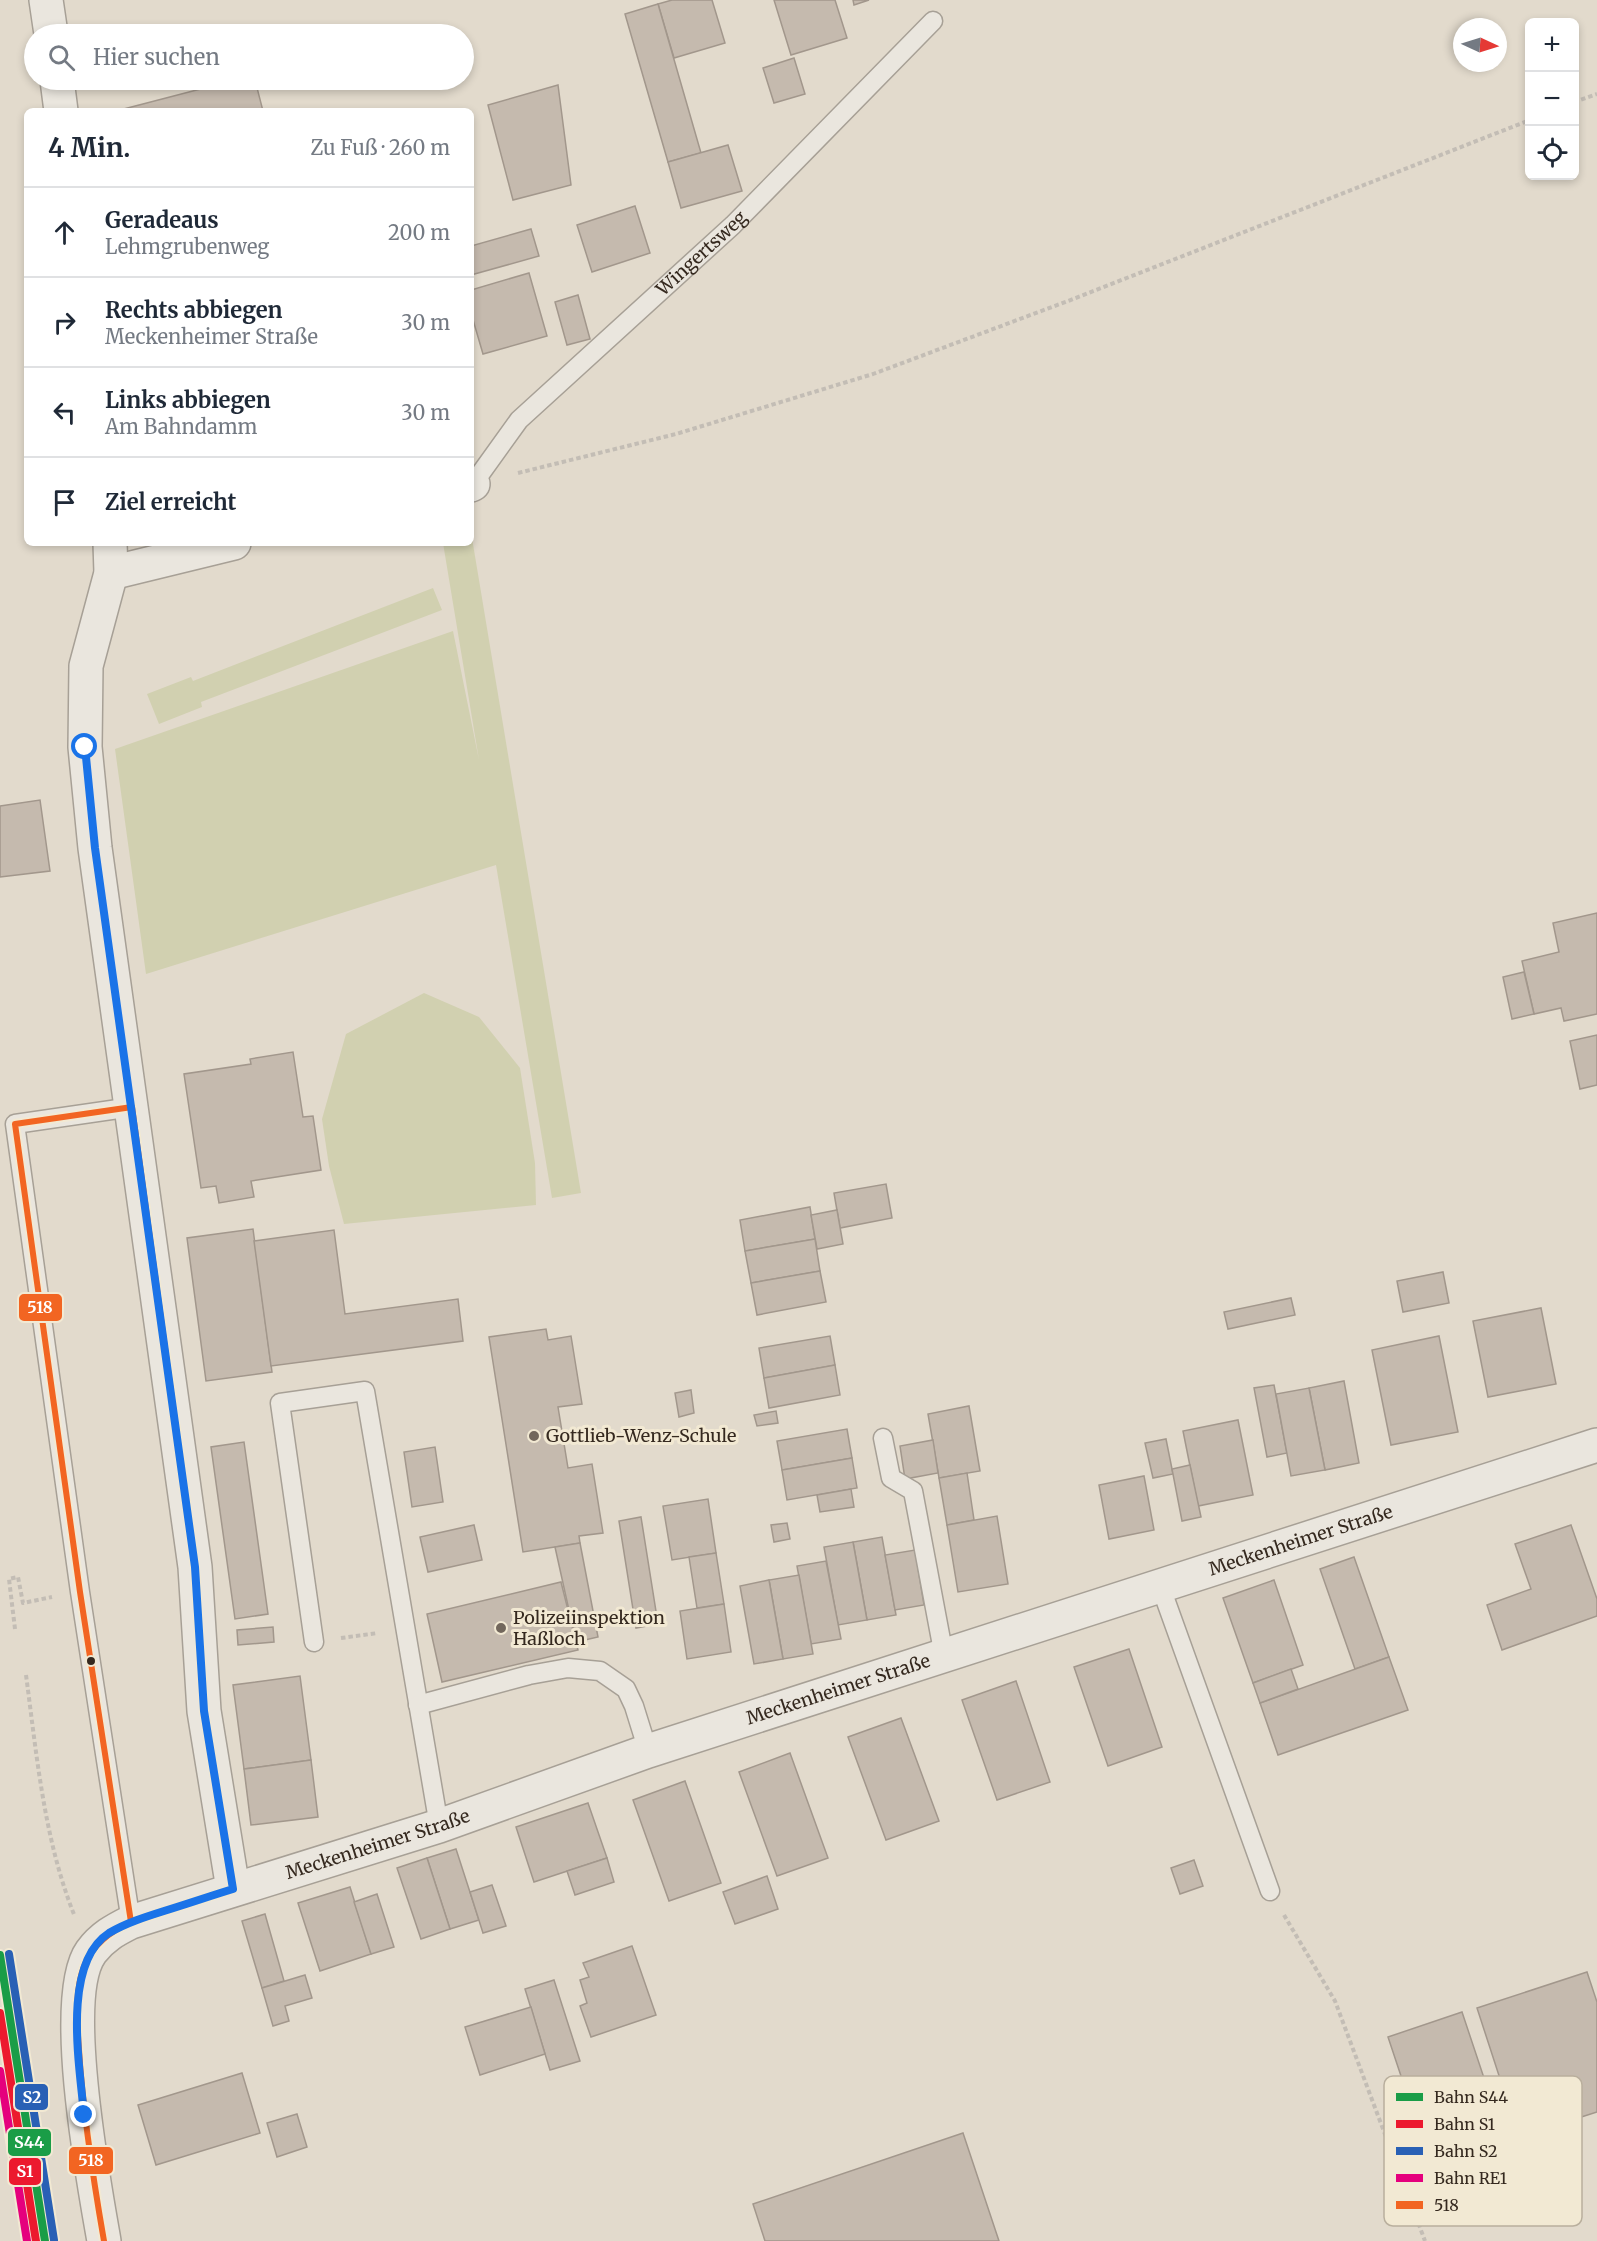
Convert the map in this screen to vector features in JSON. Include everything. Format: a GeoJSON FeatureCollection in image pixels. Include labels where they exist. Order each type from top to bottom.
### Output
{"type":"FeatureCollection","features":[{"type":"Feature","properties":{"kind":"street"},"geometry":{"type":"LineString","coordinates":[[46,0],[50,24]]}},
{"type":"Feature","properties":{"kind":"street"},"geometry":{"type":"LineString","coordinates":[[58,90],[61,108]]}},
{"type":"Feature","properties":{"kind":"street"},"geometry":{"type":"LineString","coordinates":[[209,546],[110,558],[86,666],[85,747],[95,848],[195,1567],[204,1711],[233,1889]]}},
{"type":"Feature","properties":{"kind":"street","name":"Meckenheimer Straße"},"geometry":{"type":"LineString","coordinates":[[104,2241],[84,2115],[78,2046],[78,2001],[82,1974],[90,1953],[107,1934],[131,1922],[439,1826],[648,1751],[1597,1445]]}},
{"type":"Feature","properties":{"kind":"lane","name":"Wingertsweg"},"geometry":{"type":"LineString","coordinates":[[474,482],[519,420],[733,225],[933,21]]}},
{"type":"Feature","properties":{"kind":"lane"},"geometry":{"type":"LineString","coordinates":[[131,1922],[80,1592],[15,1124],[132,1107]]}},
{"type":"Feature","properties":{"kind":"lane"},"geometry":{"type":"LineString","coordinates":[[315,1642],[280,1403],[364,1391],[439,1826]]}},
{"type":"Feature","properties":{"kind":"lane"},"geometry":{"type":"LineString","coordinates":[[883,1438],[891,1478],[913,1491],[944,1656]]}},
{"type":"Feature","properties":{"kind":"lane"},"geometry":{"type":"LineString","coordinates":[[1160,1585],[1270,1891]]}},
{"type":"Feature","properties":{"kind":"lane"},"geometry":{"type":"LineString","coordinates":[[418,1705],[518,1678],[568,1668],[600,1671],[626,1689],[634,1706],[648,1751]]}},
{"type":"Feature","properties":{"kind":"path"},"geometry":{"type":"LineString","coordinates":[[1579,100],[1597,93]]}},
{"type":"Feature","properties":{"kind":"path"},"geometry":{"type":"LineString","coordinates":[[474,484],[676,434],[873,374],[1068,301],[1525,122]]}},
{"type":"Feature","properties":{"kind":"path"},"geometry":{"type":"LineString","coordinates":[[15,1629],[9,1579],[18,1577],[23,1603]]}},
{"type":"Feature","properties":{"kind":"path"},"geometry":{"type":"LineString","coordinates":[[315,1642],[405,1629]]}},
{"type":"Feature","properties":{"kind":"path"},"geometry":{"type":"LineString","coordinates":[[26,1675],[45,1816],[68,1900]]}},
{"type":"Feature","properties":{"kind":"path"},"geometry":{"type":"LineString","coordinates":[[1270,1891],[1335,2001],[1384,2132]]}},
{"type":"Feature","properties":{"kind":"path"},"geometry":{"type":"LineString","coordinates":[[1419,2226],[1425,2241]]}},
{"type":"Feature","properties":{"kind":"green space"},"geometry":{"type":"Polygon","coordinates":[[[443,546],[473,546],[581,1193],[552,1198],[496,865],[146,974],[115,749],[453,631],[479,760],[443,546]]]}},
{"type":"Feature","properties":{"kind":"green space"},"geometry":{"type":"Polygon","coordinates":[[[433,588],[442,610],[201,702],[202,707],[159,724],[147,694],[191,677],[193,681],[433,588]]]}},
{"type":"Feature","properties":{"kind":"green space"},"geometry":{"type":"Polygon","coordinates":[[[424,993],[479,1017],[520,1068],[535,1163],[536,1205],[344,1224],[329,1166],[322,1119],[346,1034],[424,993]]]}},
{"type":"Feature","properties":{"kind":"building"},"geometry":{"type":"Polygon","coordinates":[[[672,0],[712,0],[725,43],[674,58],[658,4],[672,0]]]}},
{"type":"Feature","properties":{"kind":"building"},"geometry":{"type":"Polygon","coordinates":[[[774,0],[835,0],[847,38],[791,55],[774,0]]]}},
{"type":"Feature","properties":{"kind":"building"},"geometry":{"type":"Polygon","coordinates":[[[853,0],[869,0],[854,5],[853,0]]]}},
{"type":"Feature","properties":{"kind":"building"},"geometry":{"type":"Polygon","coordinates":[[[658,4],[701,153],[668,162],[625,14],[658,4]]]}},
{"type":"Feature","properties":{"kind":"building"},"geometry":{"type":"Polygon","coordinates":[[[794,58],[805,94],[774,103],[763,68],[794,58]]]}},
{"type":"Feature","properties":{"kind":"building"},"geometry":{"type":"Polygon","coordinates":[[[558,85],[571,185],[513,200],[488,105],[558,85]]]}},
{"type":"Feature","properties":{"kind":"building"},"geometry":{"type":"Polygon","coordinates":[[[197,90],[258,90],[262,108],[128,108],[197,90]]]}},
{"type":"Feature","properties":{"kind":"building"},"geometry":{"type":"Polygon","coordinates":[[[728,145],[742,191],[681,208],[668,162],[728,145]]]}},
{"type":"Feature","properties":{"kind":"building"},"geometry":{"type":"Polygon","coordinates":[[[635,206],[650,253],[592,272],[577,225],[635,206]]]}},
{"type":"Feature","properties":{"kind":"building"},"geometry":{"type":"Polygon","coordinates":[[[531,229],[539,256],[474,274],[474,245],[531,229]]]}},
{"type":"Feature","properties":{"kind":"building"},"geometry":{"type":"Polygon","coordinates":[[[529,273],[547,336],[483,354],[474,323],[474,289],[529,273]]]}},
{"type":"Feature","properties":{"kind":"building"},"geometry":{"type":"Polygon","coordinates":[[[578,295],[590,339],[567,345],[555,302],[578,295]]]}},
{"type":"Feature","properties":{"kind":"building"},"geometry":{"type":"Polygon","coordinates":[[[40,800],[50,871],[0,877],[0,806],[40,800]]]}},
{"type":"Feature","properties":{"kind":"building"},"geometry":{"type":"Polygon","coordinates":[[[1597,913],[1597,1014],[1564,1021],[1561,1008],[1534,1014],[1522,961],[1559,952],[1553,923],[1597,913]]]}},
{"type":"Feature","properties":{"kind":"building"},"geometry":{"type":"Polygon","coordinates":[[[1524,972],[1534,1014],[1512,1019],[1503,977],[1524,972]]]}},
{"type":"Feature","properties":{"kind":"building"},"geometry":{"type":"Polygon","coordinates":[[[1597,1035],[1597,1085],[1580,1089],[1570,1041],[1597,1035]]]}},
{"type":"Feature","properties":{"kind":"building"},"geometry":{"type":"Polygon","coordinates":[[[293,1052],[303,1117],[313,1116],[321,1170],[251,1181],[254,1197],[219,1203],[216,1186],[201,1188],[184,1074],[251,1064],[250,1059],[293,1052]]]}},
{"type":"Feature","properties":{"kind":"building"},"geometry":{"type":"Polygon","coordinates":[[[886,1184],[892,1218],[840,1228],[834,1193],[886,1184]]]}},
{"type":"Feature","properties":{"kind":"building"},"geometry":{"type":"Polygon","coordinates":[[[810,1207],[815,1239],[745,1251],[740,1220],[810,1207]]]}},
{"type":"Feature","properties":{"kind":"building"},"geometry":{"type":"Polygon","coordinates":[[[837,1210],[843,1244],[817,1249],[811,1215],[837,1210]]]}},
{"type":"Feature","properties":{"kind":"building"},"geometry":{"type":"Polygon","coordinates":[[[253,1229],[272,1372],[206,1381],[187,1238],[253,1229]]]}},
{"type":"Feature","properties":{"kind":"building"},"geometry":{"type":"Polygon","coordinates":[[[334,1230],[345,1314],[458,1299],[463,1341],[271,1366],[254,1241],[334,1230]]]}},
{"type":"Feature","properties":{"kind":"building"},"geometry":{"type":"Polygon","coordinates":[[[815,1239],[820,1271],[751,1283],[745,1251],[815,1239]]]}},
{"type":"Feature","properties":{"kind":"building"},"geometry":{"type":"Polygon","coordinates":[[[820,1271],[826,1302],[757,1315],[751,1283],[820,1271]]]}},
{"type":"Feature","properties":{"kind":"building"},"geometry":{"type":"Polygon","coordinates":[[[1443,1272],[1449,1303],[1403,1312],[1397,1281],[1443,1272]]]}},
{"type":"Feature","properties":{"kind":"building"},"geometry":{"type":"Polygon","coordinates":[[[1291,1298],[1295,1315],[1228,1329],[1224,1312],[1291,1298]]]}},
{"type":"Feature","properties":{"kind":"building"},"geometry":{"type":"Polygon","coordinates":[[[1541,1308],[1556,1384],[1488,1397],[1473,1321],[1541,1308]]]}},
{"type":"Feature","properties":{"kind":"building","name":"Gottlieb-Wenz-Schule"},"geometry":{"type":"Polygon","coordinates":[[[546,1329],[548,1340],[571,1336],[582,1404],[558,1407],[568,1468],[592,1464],[603,1533],[579,1536],[580,1543],[523,1552],[489,1337],[546,1329]]]}},
{"type":"Feature","properties":{"kind":"building"},"geometry":{"type":"Polygon","coordinates":[[[830,1336],[835,1365],[764,1378],[759,1348],[830,1336]]]}},
{"type":"Feature","properties":{"kind":"building"},"geometry":{"type":"Polygon","coordinates":[[[1439,1336],[1458,1432],[1391,1445],[1372,1350],[1439,1336]]]}},
{"type":"Feature","properties":{"kind":"building"},"geometry":{"type":"Polygon","coordinates":[[[835,1365],[840,1395],[769,1408],[764,1378],[835,1365]]]}},
{"type":"Feature","properties":{"kind":"building"},"geometry":{"type":"Polygon","coordinates":[[[1344,1381],[1359,1463],[1325,1470],[1309,1388],[1344,1381]]]}},
{"type":"Feature","properties":{"kind":"building"},"geometry":{"type":"Polygon","coordinates":[[[1274,1385],[1287,1453],[1267,1457],[1254,1388],[1274,1385]]]}},
{"type":"Feature","properties":{"kind":"building"},"geometry":{"type":"Polygon","coordinates":[[[1309,1388],[1325,1470],[1291,1476],[1276,1394],[1309,1388]]]}},
{"type":"Feature","properties":{"kind":"building"},"geometry":{"type":"Polygon","coordinates":[[[691,1390],[694,1413],[679,1417],[675,1393],[691,1390]]]}},
{"type":"Feature","properties":{"kind":"building"},"geometry":{"type":"Polygon","coordinates":[[[969,1406],[980,1471],[939,1478],[928,1414],[969,1406]]]}},
{"type":"Feature","properties":{"kind":"building"},"geometry":{"type":"Polygon","coordinates":[[[776,1411],[778,1423],[757,1426],[754,1415],[776,1411]]]}},
{"type":"Feature","properties":{"kind":"building"},"geometry":{"type":"Polygon","coordinates":[[[1238,1420],[1253,1495],[1198,1506],[1183,1431],[1238,1420]]]}},
{"type":"Feature","properties":{"kind":"building"},"geometry":{"type":"Polygon","coordinates":[[[847,1429],[852,1458],[782,1470],[777,1441],[847,1429]]]}},
{"type":"Feature","properties":{"kind":"building"},"geometry":{"type":"Polygon","coordinates":[[[1166,1439],[1173,1474],[1153,1478],[1145,1443],[1166,1439]]]}},
{"type":"Feature","properties":{"kind":"building"},"geometry":{"type":"Polygon","coordinates":[[[933,1440],[938,1473],[905,1479],[900,1446],[933,1440]]]}},
{"type":"Feature","properties":{"kind":"building"},"geometry":{"type":"Polygon","coordinates":[[[244,1442],[268,1614],[235,1619],[211,1447],[244,1442]]]}},
{"type":"Feature","properties":{"kind":"building"},"geometry":{"type":"Polygon","coordinates":[[[435,1447],[443,1502],[412,1507],[404,1452],[435,1447]]]}},
{"type":"Feature","properties":{"kind":"building"},"geometry":{"type":"Polygon","coordinates":[[[852,1458],[857,1488],[787,1500],[782,1470],[852,1458]]]}},
{"type":"Feature","properties":{"kind":"building"},"geometry":{"type":"Polygon","coordinates":[[[1190,1465],[1201,1517],[1182,1521],[1172,1469],[1190,1465]]]}},
{"type":"Feature","properties":{"kind":"building"},"geometry":{"type":"Polygon","coordinates":[[[967,1473],[974,1520],[947,1525],[939,1478],[967,1473]]]}},
{"type":"Feature","properties":{"kind":"building"},"geometry":{"type":"Polygon","coordinates":[[[1144,1476],[1154,1530],[1109,1539],[1099,1485],[1144,1476]]]}},
{"type":"Feature","properties":{"kind":"building"},"geometry":{"type":"Polygon","coordinates":[[[851,1489],[854,1507],[820,1512],[817,1495],[851,1489]]]}},
{"type":"Feature","properties":{"kind":"building"},"geometry":{"type":"Polygon","coordinates":[[[708,1499],[716,1553],[672,1560],[663,1506],[708,1499]]]}},
{"type":"Feature","properties":{"kind":"building"},"geometry":{"type":"Polygon","coordinates":[[[997,1516],[1008,1584],[958,1592],[947,1525],[997,1516]]]}},
{"type":"Feature","properties":{"kind":"building"},"geometry":{"type":"Polygon","coordinates":[[[641,1517],[658,1624],[636,1628],[619,1521],[641,1517]]]}},
{"type":"Feature","properties":{"kind":"building"},"geometry":{"type":"Polygon","coordinates":[[[787,1523],[790,1539],[774,1542],[771,1525],[787,1523]]]}},
{"type":"Feature","properties":{"kind":"building"},"geometry":{"type":"Polygon","coordinates":[[[474,1525],[482,1560],[428,1572],[420,1537],[474,1525]]]}},
{"type":"Feature","properties":{"kind":"building"},"geometry":{"type":"Polygon","coordinates":[[[1571,1525],[1597,1599],[1597,1616],[1502,1650],[1487,1605],[1531,1589],[1515,1544],[1571,1525]]]}},
{"type":"Feature","properties":{"kind":"building"},"geometry":{"type":"Polygon","coordinates":[[[882,1537],[896,1615],[867,1620],[853,1542],[882,1537]]]}},
{"type":"Feature","properties":{"kind":"building"},"geometry":{"type":"Polygon","coordinates":[[[853,1542],[867,1620],[838,1625],[824,1547],[853,1542]]]}},
{"type":"Feature","properties":{"kind":"building"},"geometry":{"type":"Polygon","coordinates":[[[580,1543],[598,1637],[576,1642],[555,1547],[580,1543]]]}},
{"type":"Feature","properties":{"kind":"building"},"geometry":{"type":"Polygon","coordinates":[[[915,1550],[924,1605],[895,1610],[885,1555],[915,1550]]]}},
{"type":"Feature","properties":{"kind":"building"},"geometry":{"type":"Polygon","coordinates":[[[716,1553],[724,1604],[697,1608],[689,1557],[716,1553]]]}},
{"type":"Feature","properties":{"kind":"building"},"geometry":{"type":"Polygon","coordinates":[[[1354,1557],[1389,1657],[1355,1669],[1320,1569],[1354,1557]]]}},
{"type":"Feature","properties":{"kind":"building"},"geometry":{"type":"Polygon","coordinates":[[[826,1561],[841,1639],[811,1644],[797,1566],[826,1561]]]}},
{"type":"Feature","properties":{"kind":"building"},"geometry":{"type":"Polygon","coordinates":[[[799,1575],[813,1654],[783,1659],[769,1580],[799,1575]]]}},
{"type":"Feature","properties":{"kind":"building"},"geometry":{"type":"Polygon","coordinates":[[[769,1580],[783,1659],[754,1664],[740,1586],[769,1580]]]}},
{"type":"Feature","properties":{"kind":"building"},"geometry":{"type":"Polygon","coordinates":[[[1274,1580],[1303,1665],[1253,1683],[1223,1598],[1274,1580]]]}},
{"type":"Feature","properties":{"kind":"building","name":"Polizeiinspektion Haßloch"},"geometry":{"type":"Polygon","coordinates":[[[561,1582],[578,1650],[442,1682],[427,1614],[561,1582]]]}},
{"type":"Feature","properties":{"kind":"building"},"geometry":{"type":"Polygon","coordinates":[[[724,1604],[731,1652],[687,1659],[680,1611],[724,1604]]]}},
{"type":"Feature","properties":{"kind":"building"},"geometry":{"type":"Polygon","coordinates":[[[273,1627],[274,1642],[238,1645],[237,1630],[273,1627]]]}},
{"type":"Feature","properties":{"kind":"building"},"geometry":{"type":"Polygon","coordinates":[[[1129,1649],[1162,1747],[1108,1766],[1074,1667],[1129,1649]]]}},
{"type":"Feature","properties":{"kind":"building"},"geometry":{"type":"Polygon","coordinates":[[[1389,1657],[1408,1710],[1278,1755],[1260,1703],[1389,1657]]]}},
{"type":"Feature","properties":{"kind":"building"},"geometry":{"type":"Polygon","coordinates":[[[1291,1669],[1298,1689],[1260,1703],[1253,1683],[1291,1669]]]}},
{"type":"Feature","properties":{"kind":"building"},"geometry":{"type":"Polygon","coordinates":[[[300,1676],[311,1760],[244,1769],[233,1685],[300,1676]]]}},
{"type":"Feature","properties":{"kind":"building"},"geometry":{"type":"Polygon","coordinates":[[[1016,1681],[1050,1782],[997,1800],[962,1700],[1016,1681]]]}},
{"type":"Feature","properties":{"kind":"building"},"geometry":{"type":"Polygon","coordinates":[[[901,1718],[939,1821],[886,1840],[848,1737],[901,1718]]]}},
{"type":"Feature","properties":{"kind":"building"},"geometry":{"type":"Polygon","coordinates":[[[790,1753],[828,1858],[777,1876],[739,1772],[790,1753]]]}},
{"type":"Feature","properties":{"kind":"building"},"geometry":{"type":"Polygon","coordinates":[[[311,1760],[318,1817],[251,1825],[244,1769],[311,1760]]]}},
{"type":"Feature","properties":{"kind":"building"},"geometry":{"type":"Polygon","coordinates":[[[685,1781],[721,1883],[669,1901],[633,1800],[685,1781]]]}},
{"type":"Feature","properties":{"kind":"building"},"geometry":{"type":"Polygon","coordinates":[[[588,1803],[607,1858],[534,1882],[516,1827],[588,1803]]]}},
{"type":"Feature","properties":{"kind":"building"},"geometry":{"type":"Polygon","coordinates":[[[456,1849],[479,1920],[450,1929],[427,1858],[456,1849]]]}},
{"type":"Feature","properties":{"kind":"building"},"geometry":{"type":"Polygon","coordinates":[[[427,1858],[450,1929],[421,1939],[397,1868],[427,1858]]]}},
{"type":"Feature","properties":{"kind":"building"},"geometry":{"type":"Polygon","coordinates":[[[607,1858],[614,1882],[575,1895],[567,1871],[607,1858]]]}},
{"type":"Feature","properties":{"kind":"building"},"geometry":{"type":"Polygon","coordinates":[[[1194,1860],[1203,1886],[1180,1894],[1171,1868],[1194,1860]]]}},
{"type":"Feature","properties":{"kind":"building"},"geometry":{"type":"Polygon","coordinates":[[[767,1876],[778,1909],[735,1924],[723,1892],[767,1876]]]}},
{"type":"Feature","properties":{"kind":"building"},"geometry":{"type":"Polygon","coordinates":[[[492,1885],[506,1926],[483,1933],[470,1892],[492,1885]]]}},
{"type":"Feature","properties":{"kind":"building"},"geometry":{"type":"Polygon","coordinates":[[[350,1887],[371,1954],[320,1971],[298,1903],[350,1887]]]}},
{"type":"Feature","properties":{"kind":"building"},"geometry":{"type":"Polygon","coordinates":[[[377,1894],[394,1947],[371,1954],[354,1902],[377,1894]]]}},
{"type":"Feature","properties":{"kind":"building"},"geometry":{"type":"Polygon","coordinates":[[[265,1914],[284,1981],[262,1988],[242,1921],[265,1914]]]}},
{"type":"Feature","properties":{"kind":"building"},"geometry":{"type":"Polygon","coordinates":[[[632,1946],[656,2015],[591,2037],[580,2006],[587,2003],[580,1980],[589,1977],[583,1963],[632,1946]]]}},
{"type":"Feature","properties":{"kind":"building"},"geometry":{"type":"Polygon","coordinates":[[[1587,1972],[1597,2002],[1597,2112],[1582,2117],[1582,2076],[1499,2076],[1477,2008],[1587,1972]]]}},
{"type":"Feature","properties":{"kind":"building"},"geometry":{"type":"Polygon","coordinates":[[[305,1975],[312,1998],[285,2006],[289,2021],[273,2026],[262,1988],[305,1975]]]}},
{"type":"Feature","properties":{"kind":"building"},"geometry":{"type":"Polygon","coordinates":[[[554,1980],[580,2061],[550,2070],[525,1989],[554,1980]]]}},
{"type":"Feature","properties":{"kind":"building"},"geometry":{"type":"Polygon","coordinates":[[[531,2007],[545,2054],[480,2075],[465,2027],[531,2007]]]}},
{"type":"Feature","properties":{"kind":"building"},"geometry":{"type":"Polygon","coordinates":[[[1462,2012],[1483,2076],[1401,2076],[1388,2037],[1462,2012]]]}},
{"type":"Feature","properties":{"kind":"building"},"geometry":{"type":"Polygon","coordinates":[[[242,2073],[260,2133],[156,2165],[138,2105],[242,2073]]]}},
{"type":"Feature","properties":{"kind":"building"},"geometry":{"type":"Polygon","coordinates":[[[297,2114],[307,2147],[277,2157],[267,2123],[297,2114]]]}},
{"type":"Feature","properties":{"kind":"building"},"geometry":{"type":"Polygon","coordinates":[[[963,2133],[999,2241],[765,2241],[753,2204],[963,2133]]]}},
{"type":"Feature","properties":{"kind":"rail line","name":"S2"},"geometry":{"type":"LineString","coordinates":[[9,1954],[54,2240]]}},
{"type":"Feature","properties":{"kind":"rail line","name":"S44"},"geometry":{"type":"LineString","coordinates":[[0,1955],[45,2241]]}},
{"type":"Feature","properties":{"kind":"rail line","name":"S1"},"geometry":{"type":"LineString","coordinates":[[0,2013],[36,2241]]}},
{"type":"Feature","properties":{"kind":"rail line","name":"RE1"},"geometry":{"type":"LineString","coordinates":[[0,2071],[27,2241]]}},
{"type":"Feature","properties":{"kind":"transit line","name":"518"},"geometry":{"type":"LineString","coordinates":[[132,1107],[195,1567],[204,1711],[233,1889],[131,1922],[80,1592],[15,1124],[132,1107]]}},
{"type":"Feature","properties":{"kind":"transit line","name":"518"},"geometry":{"type":"LineString","coordinates":[[104,2241],[83,2098],[77,2007],[82,1974],[93,1950],[110,1934],[131,1922]]}},
{"type":"Feature","properties":{"kind":"place","name":"Gottlieb-Wenz-Schule"},"geometry":{"type":"Point","coordinates":[534,1436]}},
{"type":"Feature","properties":{"kind":"place","name":"Polizeiinspektion Haßloch"},"geometry":{"type":"Point","coordinates":[501,1628]}},
{"type":"Feature","properties":{"kind":"route"},"geometry":{"type":"LineString","coordinates":[[84,2115],[78,2046],[78,2001],[82,1974],[90,1953],[107,1934],[131,1922],[233,1889],[204,1711],[195,1567],[95,848],[85,747]]}}]}
